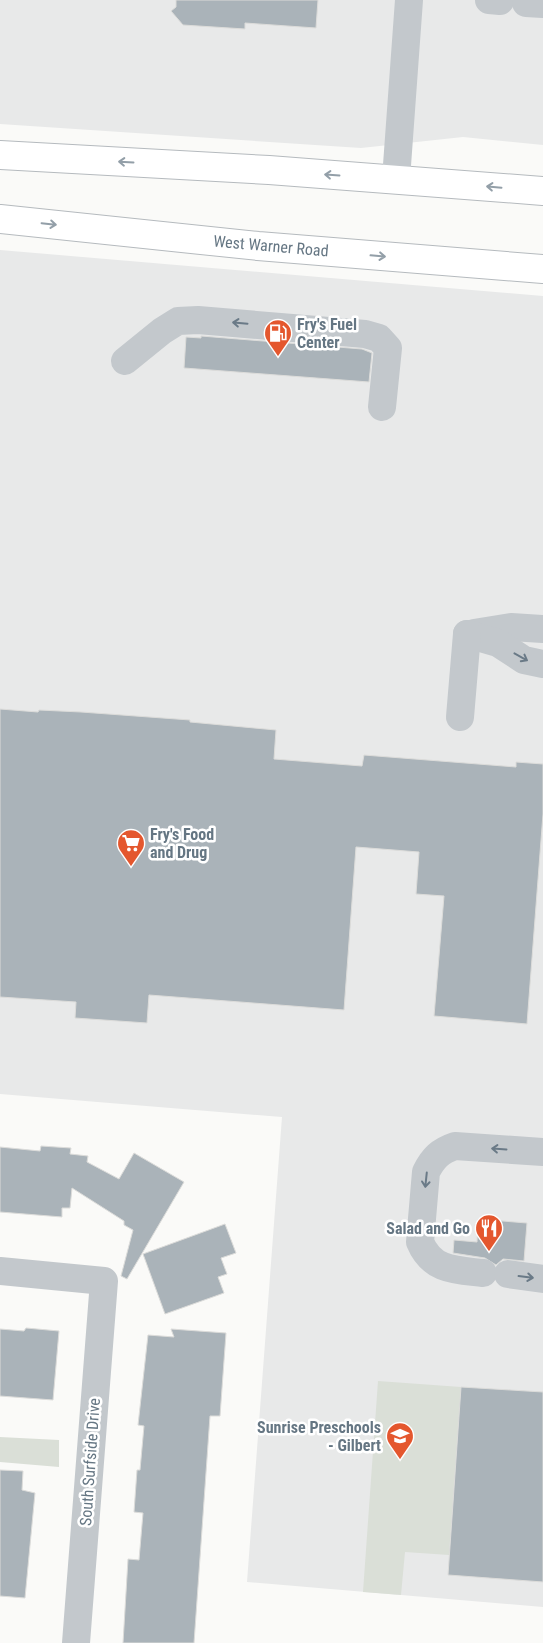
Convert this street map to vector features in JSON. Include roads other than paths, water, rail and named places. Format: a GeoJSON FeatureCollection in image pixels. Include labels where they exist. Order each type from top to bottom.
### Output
{"type":"FeatureCollection","features":[{"type":"Feature","properties":{"kind":"main road"},"geometry":{"type":"LineString","coordinates":[[0,155],[396,179],[543,191]]}},
{"type":"Feature","properties":{"kind":"main road","name":"West Warner Road"},"geometry":{"type":"LineString","coordinates":[[0,220],[258,246],[543,269]]}},
{"type":"Feature","properties":{"kind":"street"},"geometry":{"type":"LineString","coordinates":[[396,179],[409,0]]}},
{"type":"Feature","properties":{"kind":"street"},"geometry":{"type":"LineString","coordinates":[[125,361],[162,331],[178,321],[198,320],[365,334],[379,338],[388,348],[382,407]]}},
{"type":"Feature","properties":{"kind":"street"},"geometry":{"type":"LineString","coordinates":[[467,634],[511,627],[543,629]]}},
{"type":"Feature","properties":{"kind":"street"},"geometry":{"type":"LineString","coordinates":[[467,634],[498,643],[524,660],[543,664]]}},
{"type":"Feature","properties":{"kind":"street"},"geometry":{"type":"LineString","coordinates":[[460,717],[467,634]]}},
{"type":"Feature","properties":{"kind":"street"},"geometry":{"type":"LineString","coordinates":[[543,1152],[455,1146],[445,1150],[430,1164],[426,1172],[420,1242],[423,1251],[442,1268],[543,1279]]}},
{"type":"Feature","properties":{"kind":"street","name":"South Surfside Drive"},"geometry":{"type":"LineString","coordinates":[[0,1271],[104,1281],[76,1643]]}},
{"type":"Feature","properties":{"kind":"place","name":"Fry's Fuel Center"},"geometry":{"type":"Point","coordinates":[278,357]}},
{"type":"Feature","properties":{"kind":"place","name":"Fry's Food and Drug"},"geometry":{"type":"Point","coordinates":[131,867]}},
{"type":"Feature","properties":{"kind":"place","name":"Salad and Go"},"geometry":{"type":"Point","coordinates":[489,1252]}},
{"type":"Feature","properties":{"kind":"place","name":"Sunrise Preschools - Gilbert"},"geometry":{"type":"Point","coordinates":[400,1460]}}]}
